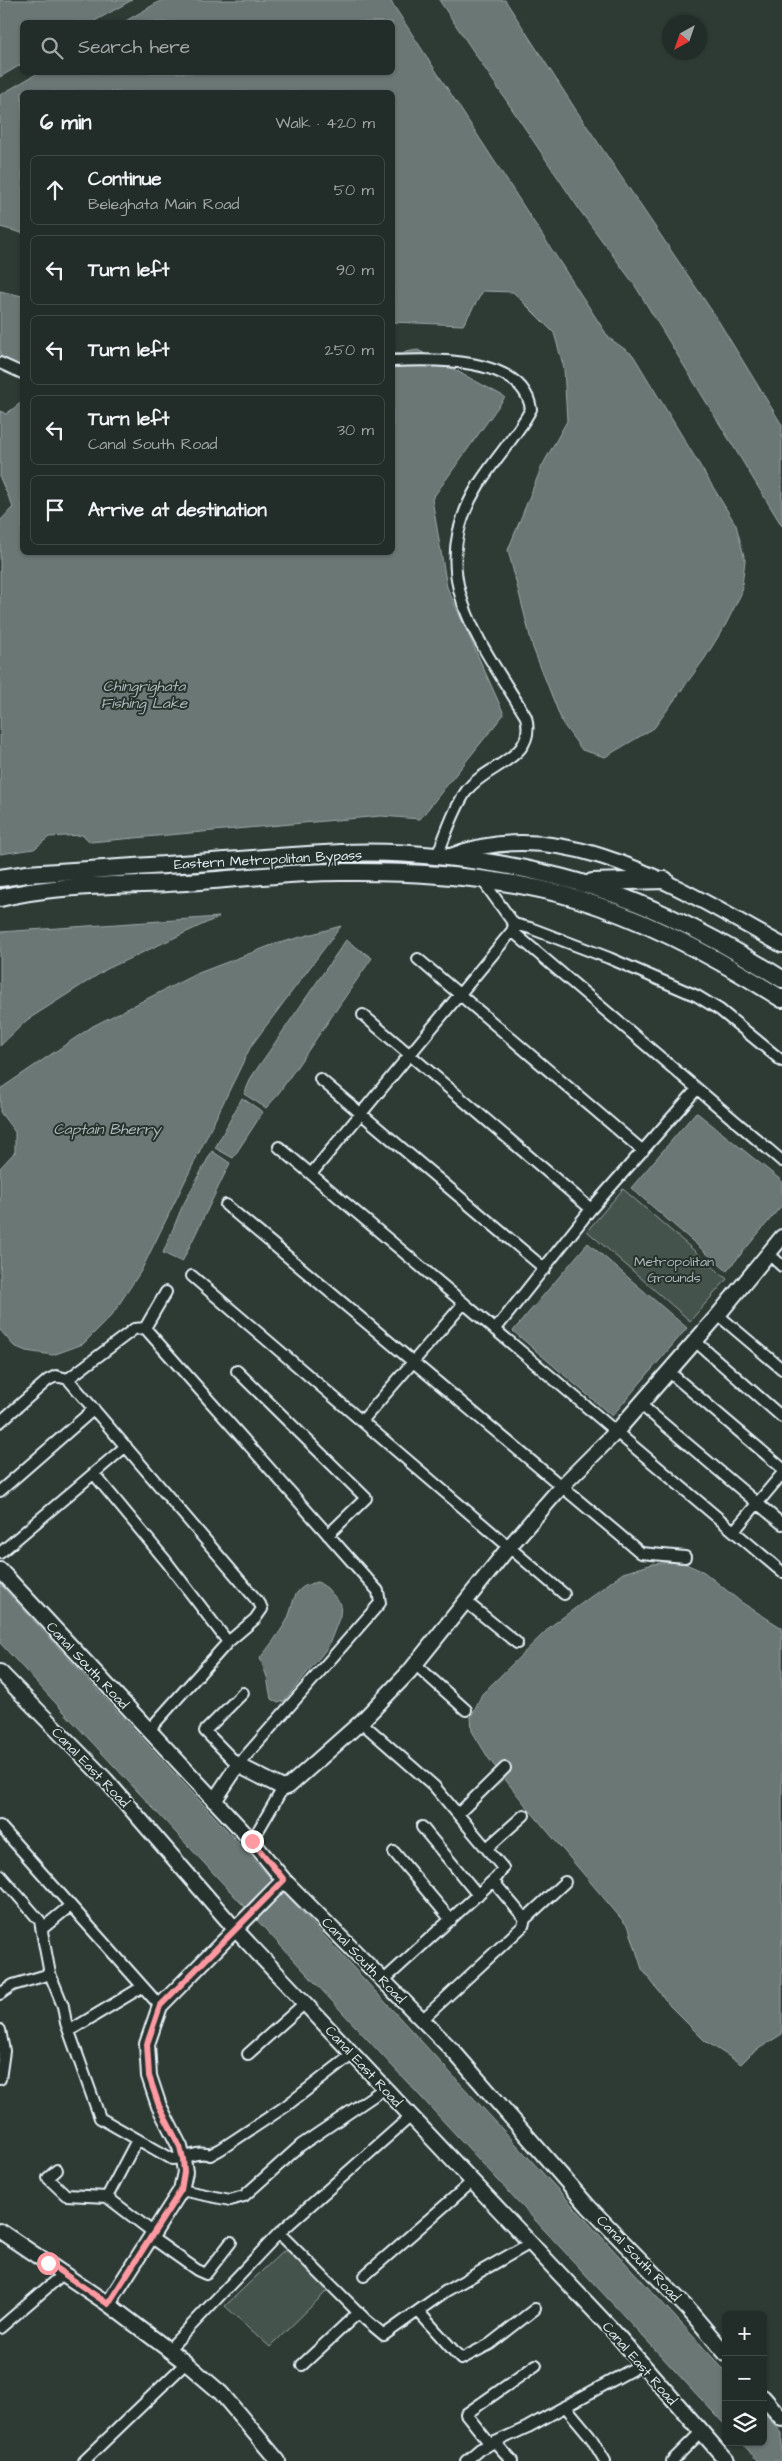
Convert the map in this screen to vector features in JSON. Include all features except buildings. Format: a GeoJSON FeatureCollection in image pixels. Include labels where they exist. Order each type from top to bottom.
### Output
{"type":"FeatureCollection","features":[{"type":"Feature","properties":{"kind":"main road","name":"Eastern Metropolitan Bypass"},"geometry":{"type":"LineString","coordinates":[[0,878],[37,873],[342,853],[406,854],[501,865],[580,883],[638,903],[710,937],[782,980]]}},
{"type":"Feature","properties":{"kind":"main road","name":"Eastern Metropolitan Bypass"},"geometry":{"type":"LineString","coordinates":[[0,898],[30,892],[338,872],[411,873],[524,886],[558,894],[632,920],[701,950],[782,999]]}},
{"type":"Feature","properties":{"kind":"main road"},"geometry":{"type":"LineString","coordinates":[[580,883],[665,880]]}},
{"type":"Feature","properties":{"kind":"main road","name":"Eastern Metropolitan Bypass"},"geometry":{"type":"LineString","coordinates":[[0,907],[30,892]]}},
{"type":"Feature","properties":{"kind":"street"},"geometry":{"type":"LineString","coordinates":[[395,361],[420,359],[499,370],[516,380],[525,391],[531,409],[468,505],[460,524],[454,560],[457,582],[471,623],[487,655],[526,717],[529,728],[526,739],[513,757],[490,770],[469,788],[460,802],[440,858]]}},
{"type":"Feature","properties":{"kind":"street"},"geometry":{"type":"LineString","coordinates":[[0,363],[20,372]]}},
{"type":"Feature","properties":{"kind":"street"},"geometry":{"type":"LineString","coordinates":[[440,858],[467,849],[504,843],[534,842],[565,846],[665,880],[782,945]]}},
{"type":"Feature","properties":{"kind":"street"},"geometry":{"type":"LineString","coordinates":[[483,881],[513,928],[782,1161]]}},
{"type":"Feature","properties":{"kind":"street"},"geometry":{"type":"LineString","coordinates":[[310,1174],[460,996],[513,928]]}},
{"type":"Feature","properties":{"kind":"street"},"geometry":{"type":"LineString","coordinates":[[513,928],[530,928],[609,958],[696,996],[720,1010],[782,1061]]}},
{"type":"Feature","properties":{"kind":"street"},"geometry":{"type":"LineString","coordinates":[[418,960],[643,1151]]}},
{"type":"Feature","properties":{"kind":"street"},"geometry":{"type":"LineString","coordinates":[[363,1015],[408,1056],[591,1209]]}},
{"type":"Feature","properties":{"kind":"street"},"geometry":{"type":"LineString","coordinates":[[320,1079],[545,1269]]}},
{"type":"Feature","properties":{"kind":"street"},"geometry":{"type":"LineString","coordinates":[[495,1330],[591,1209],[697,1089]]}},
{"type":"Feature","properties":{"kind":"street"},"geometry":{"type":"LineString","coordinates":[[279,1147],[782,1572]]}},
{"type":"Feature","properties":{"kind":"street"},"geometry":{"type":"LineString","coordinates":[[226,1204],[641,1553],[685,1557]]}},
{"type":"Feature","properties":{"kind":"street"},"geometry":{"type":"LineString","coordinates":[[252,1841],[283,1788],[289,1786],[361,1722],[415,1664],[509,1547],[561,1486],[616,1432],[718,1315],[782,1237]]}},
{"type":"Feature","properties":{"kind":"street"},"geometry":{"type":"LineString","coordinates":[[769,1254],[782,1266]]}},
{"type":"Feature","properties":{"kind":"street"},"geometry":{"type":"LineString","coordinates":[[192,1276],[564,1594]]}},
{"type":"Feature","properties":{"kind":"street"},"geometry":{"type":"LineString","coordinates":[[144,1328],[166,1292]]}},
{"type":"Feature","properties":{"kind":"street"},"geometry":{"type":"LineString","coordinates":[[362,1421],[464,1303]]}},
{"type":"Feature","properties":{"kind":"street"},"geometry":{"type":"LineString","coordinates":[[718,1315],[782,1369]]}},
{"type":"Feature","properties":{"kind":"street"},"geometry":{"type":"LineString","coordinates":[[68,1379],[134,1329],[144,1328]]}},
{"type":"Feature","properties":{"kind":"street"},"geometry":{"type":"LineString","coordinates":[[144,1328],[328,1535],[378,1592],[381,1598],[380,1603],[238,1765],[214,1801]]}},
{"type":"Feature","properties":{"kind":"street"},"geometry":{"type":"LineString","coordinates":[[695,1341],[782,1417]]}},
{"type":"Feature","properties":{"kind":"street"},"geometry":{"type":"LineString","coordinates":[[237,1371],[366,1498],[328,1535]]}},
{"type":"Feature","properties":{"kind":"street"},"geometry":{"type":"LineString","coordinates":[[668,1371],[782,1468]]}},
{"type":"Feature","properties":{"kind":"street"},"geometry":{"type":"LineString","coordinates":[[0,1422],[48,1380],[56,1376],[68,1379],[260,1604],[262,1609],[255,1619],[228,1642],[149,1730]]}},
{"type":"Feature","properties":{"kind":"street"},"geometry":{"type":"LineString","coordinates":[[640,1404],[782,1524]]}},
{"type":"Feature","properties":{"kind":"street"},"geometry":{"type":"LineString","coordinates":[[0,1491],[94,1409]]}},
{"type":"Feature","properties":{"kind":"street"},"geometry":{"type":"LineString","coordinates":[[0,1553],[126,1446]]}},
{"type":"Feature","properties":{"kind":"street"},"geometry":{"type":"LineString","coordinates":[[94,1474],[166,1561],[228,1642]]}},
{"type":"Feature","properties":{"kind":"street"},"geometry":{"type":"LineString","coordinates":[[734,1532],[782,1474]]}},
{"type":"Feature","properties":{"kind":"street","name":"Canal South Road"},"geometry":{"type":"LineString","coordinates":[[0,1570],[252,1841],[282,1882],[384,1980],[466,2066],[588,2206],[688,2309],[722,2349]]}},
{"type":"Feature","properties":{"kind":"street"},"geometry":{"type":"LineString","coordinates":[[465,1601],[517,1643]]}},
{"type":"Feature","properties":{"kind":"street"},"geometry":{"type":"LineString","coordinates":[[415,1664],[466,1710]]}},
{"type":"Feature","properties":{"kind":"street","name":"Canal East Road"},"geometry":{"type":"LineString","coordinates":[[1,1676],[124,1800],[239,1925],[305,2003],[473,2181],[529,2244],[610,2327],[727,2461]]}},
{"type":"Feature","properties":{"kind":"street"},"geometry":{"type":"LineString","coordinates":[[243,1693],[205,1731],[238,1765],[283,1788]]}},
{"type":"Feature","properties":{"kind":"street"},"geometry":{"type":"LineString","coordinates":[[361,1722],[434,1786],[502,1868],[478,1895],[384,1980]]}},
{"type":"Feature","properties":{"kind":"street"},"geometry":{"type":"LineString","coordinates":[[458,1814],[505,1768]]}},
{"type":"Feature","properties":{"kind":"street"},"geometry":{"type":"LineString","coordinates":[[487,1848],[524,1815]]}},
{"type":"Feature","properties":{"kind":"street"},"geometry":{"type":"LineString","coordinates":[[0,1826],[160,2006]]}},
{"type":"Feature","properties":{"kind":"street"},"geometry":{"type":"LineString","coordinates":[[422,1828],[478,1895]]}},
{"type":"Feature","properties":{"kind":"street"},"geometry":{"type":"LineString","coordinates":[[394,1852],[451,1920]]}},
{"type":"Feature","properties":{"kind":"street"},"geometry":{"type":"LineString","coordinates":[[0,1875],[40,1921],[43,1928],[50,1974],[63,2006],[69,2031],[100,2118],[172,2159],[183,2159],[203,2152],[210,2155],[221,2149],[286,2106],[353,2054]]}},
{"type":"Feature","properties":{"kind":"street"},"geometry":{"type":"LineString","coordinates":[[493,1880],[525,1918]]}},
{"type":"Feature","properties":{"kind":"street"},"geometry":{"type":"LineString","coordinates":[[108,2304],[181,2190],[184,2172],[180,2147],[159,2106],[149,2076],[147,2044],[160,2006],[282,1882]]}},
{"type":"Feature","properties":{"kind":"street"},"geometry":{"type":"LineString","coordinates":[[422,2020],[523,1926],[525,1918],[565,1882]]}},
{"type":"Feature","properties":{"kind":"street"},"geometry":{"type":"LineString","coordinates":[[43,1928],[70,1906]]}},
{"type":"Feature","properties":{"kind":"street"},"geometry":{"type":"LineString","coordinates":[[0,1994],[13,1985],[50,1974]]}},
{"type":"Feature","properties":{"kind":"street"},"geometry":{"type":"LineString","coordinates":[[69,2031],[142,1987]]}},
{"type":"Feature","properties":{"kind":"street"},"geometry":{"type":"LineString","coordinates":[[248,2054],[305,2003]]}},
{"type":"Feature","properties":{"kind":"street"},"geometry":{"type":"LineString","coordinates":[[0,2030],[4,2051],[0,2078]]}},
{"type":"Feature","properties":{"kind":"street"},"geometry":{"type":"LineString","coordinates":[[181,2190],[230,2200],[244,2196],[301,2145],[384,2088]]}},
{"type":"Feature","properties":{"kind":"street"},"geometry":{"type":"LineString","coordinates":[[169,2349],[279,2233],[411,2116]]}},
{"type":"Feature","properties":{"kind":"street"},"geometry":{"type":"LineString","coordinates":[[107,2197],[137,2140]]}},
{"type":"Feature","properties":{"kind":"street"},"geometry":{"type":"LineString","coordinates":[[57,2170],[48,2178],[66,2195],[107,2197],[196,2270],[206,2274],[231,2242]]}},
{"type":"Feature","properties":{"kind":"street"},"geometry":{"type":"LineString","coordinates":[[364,2276],[473,2181]]}},
{"type":"Feature","properties":{"kind":"street"},"geometry":{"type":"LineString","coordinates":[[0,2230],[108,2304],[169,2349],[221,2392],[278,2461]]}},
{"type":"Feature","properties":{"kind":"street"},"geometry":{"type":"LineString","coordinates":[[279,2233],[384,2335],[446,2291],[529,2244]]}},
{"type":"Feature","properties":{"kind":"street"},"geometry":{"type":"LineString","coordinates":[[0,2328],[64,2273]]}},
{"type":"Feature","properties":{"kind":"street"},"geometry":{"type":"LineString","coordinates":[[418,2311],[461,2359],[490,2344],[535,2310]]}},
{"type":"Feature","properties":{"kind":"street"},"geometry":{"type":"LineString","coordinates":[[302,2365],[359,2312]]}},
{"type":"Feature","properties":{"kind":"street"},"geometry":{"type":"LineString","coordinates":[[84,2461],[186,2363]]}},
{"type":"Feature","properties":{"kind":"street"},"geometry":{"type":"LineString","coordinates":[[466,2461],[480,2449],[642,2364]]}},
{"type":"Feature","properties":{"kind":"street"},"geometry":{"type":"LineString","coordinates":[[512,2461],[466,2414],[536,2365]]}},
{"type":"Feature","properties":{"kind":"street"},"geometry":{"type":"LineString","coordinates":[[766,2401],[782,2419]]}},
{"type":"Feature","properties":{"kind":"street"},"geometry":{"type":"LineString","coordinates":[[565,2406],[590,2436],[605,2461]]}},
{"type":"Feature","properties":{"kind":"street"},"geometry":{"type":"LineString","coordinates":[[672,2461],[701,2432]]}},
{"type":"Feature","properties":{"kind":"green space","name":"Metropolitan Grounds"},"geometry":{"type":"Polygon","coordinates":[[[623,1189],[727,1279],[690,1321],[587,1231],[623,1189]]]}},
{"type":"Feature","properties":{"kind":"green space"},"geometry":{"type":"Polygon","coordinates":[[[290,2250],[332,2286],[270,2347],[225,2306],[282,2252],[290,2250]]]}},
{"type":"Feature","properties":{"kind":"water"},"geometry":{"type":"Polygon","coordinates":[[[0,0],[132,0],[97,20],[20,20],[20,65],[0,77],[0,0]]]}},
{"type":"Feature","properties":{"kind":"water"},"geometry":{"type":"Polygon","coordinates":[[[162,0],[390,0],[609,338],[633,355],[736,525],[745,560],[741,594],[726,624],[705,658],[654,728],[605,757],[582,750],[563,724],[533,648],[508,550],[542,466],[567,421],[564,368],[554,333],[513,292],[483,291],[463,325],[395,322],[395,90],[20,90],[20,232],[0,227],[0,95],[35,75],[395,75],[395,20],[127,20],[162,0]]]}},
{"type":"Feature","properties":{"kind":"water"},"geometry":{"type":"Polygon","coordinates":[[[439,0],[505,0],[576,110],[716,317],[782,425],[782,526],[634,284],[581,212],[439,0]]]}},
{"type":"Feature","properties":{"kind":"water"},"geometry":{"type":"Polygon","coordinates":[[[0,291],[20,296],[20,365],[0,356],[0,291]]]}},
{"type":"Feature","properties":{"kind":"water","name":"Chingrighata Fishing Lake"},"geometry":{"type":"Polygon","coordinates":[[[418,350],[505,397],[432,499],[447,587],[504,714],[420,819],[381,816],[90,842],[83,835],[49,837],[34,849],[0,854],[0,521],[13,507],[0,478],[0,411],[6,414],[20,404],[20,555],[395,555],[395,354],[418,350]]]}},
{"type":"Feature","properties":{"kind":"water"},"geometry":{"type":"Polygon","coordinates":[[[219,917],[107,969],[27,1020],[0,1046],[0,932],[219,917]]]}},
{"type":"Feature","properties":{"kind":"water","name":"Captain Bherry"},"geometry":{"type":"Polygon","coordinates":[[[341,926],[251,1046],[141,1271],[112,1315],[83,1344],[53,1355],[26,1351],[14,1346],[0,1330],[0,1168],[15,1152],[15,1132],[0,1112],[0,1089],[93,1026],[196,974],[272,945],[341,926]]]}},
{"type":"Feature","properties":{"kind":"water"},"geometry":{"type":"Polygon","coordinates":[[[346,940],[372,958],[276,1097],[266,1108],[244,1094],[252,1076],[346,940]]]}},
{"type":"Feature","properties":{"kind":"water"},"geometry":{"type":"Polygon","coordinates":[[[242,1098],[263,1112],[233,1158],[215,1148],[242,1098]]]}},
{"type":"Feature","properties":{"kind":"water"},"geometry":{"type":"Polygon","coordinates":[[[696,1112],[782,1181],[782,1205],[727,1271],[631,1188],[696,1112]]]}},
{"type":"Feature","properties":{"kind":"water"},"geometry":{"type":"Polygon","coordinates":[[[212,1151],[230,1163],[182,1262],[163,1253],[182,1207],[212,1151]]]}},
{"type":"Feature","properties":{"kind":"water"},"geometry":{"type":"Polygon","coordinates":[[[588,1243],[687,1328],[612,1416],[513,1331],[588,1243]]]}},
{"type":"Feature","properties":{"kind":"water"},"geometry":{"type":"Polygon","coordinates":[[[679,1561],[704,1572],[741,1602],[782,1628],[782,2034],[752,2053],[741,2064],[705,2041],[670,2006],[642,1969],[629,1928],[527,1807],[489,1759],[472,1731],[471,1717],[482,1694],[551,1626],[623,1573],[653,1564],[679,1561]]]}},
{"type":"Feature","properties":{"kind":"water"},"geometry":{"type":"Polygon","coordinates":[[[318,1582],[327,1588],[341,1604],[340,1616],[328,1647],[284,1701],[278,1703],[271,1699],[267,1677],[260,1658],[286,1622],[298,1592],[309,1584],[318,1582]]]}},
{"type":"Feature","properties":{"kind":"water"},"geometry":{"type":"Polygon","coordinates":[[[0,1584],[722,2368],[722,2422],[0,1643],[0,1584]]]}},
{"type":"Feature","properties":{"kind":"water"},"geometry":{"type":"Polygon","coordinates":[[[767,2416],[782,2433],[782,2461],[758,2461],[745,2446],[767,2446],[767,2416]]]}},
{"type":"Feature","properties":{"kind":"route"},"geometry":{"type":"LineString","coordinates":[[48,2263],[108,2304],[181,2190],[184,2172],[183,2159],[180,2147],[159,2106],[149,2076],[147,2044],[160,2006],[284,1880],[252,1841]]}}]}
